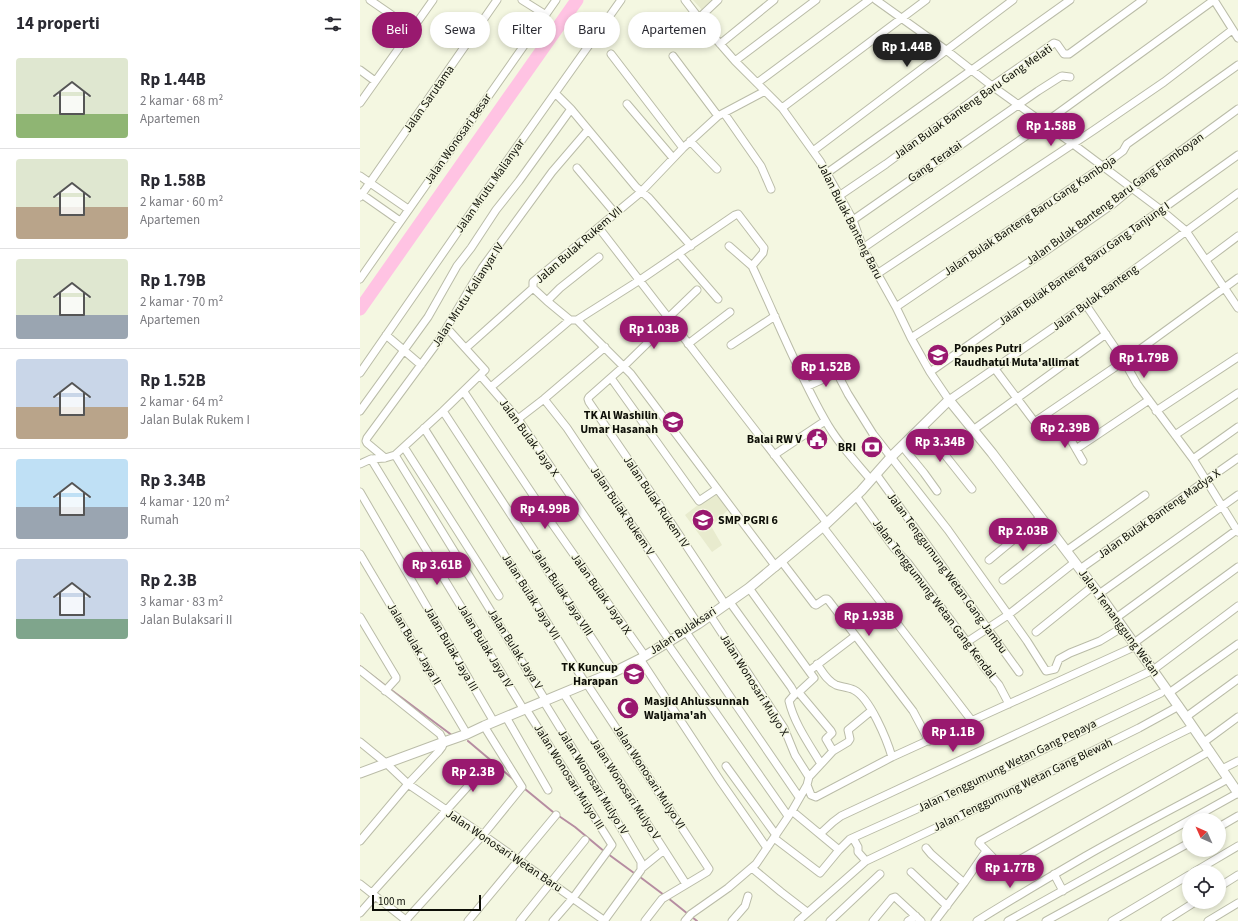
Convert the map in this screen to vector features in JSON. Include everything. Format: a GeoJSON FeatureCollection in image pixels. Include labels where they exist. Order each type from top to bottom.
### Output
{"type":"FeatureCollection","features":[{"type":"Feature","properties":{"kind":"street"},"geometry":{"type":"LineString","coordinates":[[370,0],[378,2],[391,12]]}},
{"type":"Feature","properties":{"kind":"street"},"geometry":{"type":"LineString","coordinates":[[422,15],[433,0]]}},
{"type":"Feature","properties":{"kind":"street","name":"Jalan Sarutama"},"geometry":{"type":"LineString","coordinates":[[361,195],[497,0]]}},
{"type":"Feature","properties":{"kind":"street"},"geometry":{"type":"LineString","coordinates":[[522,0],[541,12]]}},
{"type":"Feature","properties":{"kind":"street","name":"Jalan Wonosari Besar"},"geometry":{"type":"LineString","coordinates":[[548,12],[556,0]]}},
{"type":"Feature","properties":{"kind":"street","name":"Jalan Mrutu Malianyar"},"geometry":{"type":"LineString","coordinates":[[360,373],[621,0]]}},
{"type":"Feature","properties":{"kind":"street","name":"Jalan Bulak Banteng Baru"},"geometry":{"type":"LineString","coordinates":[[686,0],[695,12]]}},
{"type":"Feature","properties":{"kind":"street"},"geometry":{"type":"LineString","coordinates":[[705,12],[718,0]]}},
{"type":"Feature","properties":{"kind":"street"},"geometry":{"type":"LineString","coordinates":[[721,43],[774,0]]}},
{"type":"Feature","properties":{"kind":"street"},"geometry":{"type":"LineString","coordinates":[[735,61],[816,0]]}},
{"type":"Feature","properties":{"kind":"street"},"geometry":{"type":"LineString","coordinates":[[757,83],[869,0]]}},
{"type":"Feature","properties":{"kind":"street"},"geometry":{"type":"LineString","coordinates":[[876,0],[1073,144],[1161,210],[1186,231],[1238,308]]}},
{"type":"Feature","properties":{"kind":"street"},"geometry":{"type":"LineString","coordinates":[[782,108],[926,0]]}},
{"type":"Feature","properties":{"kind":"street"},"geometry":{"type":"LineString","coordinates":[[813,151],[1013,0]]}},
{"type":"Feature","properties":{"kind":"street"},"geometry":{"type":"LineString","coordinates":[[827,173],[1070,0]]}},
{"type":"Feature","properties":{"kind":"street","name":"Jalan Bulak Banteng Baru Gang Melati"},"geometry":{"type":"LineString","coordinates":[[839,196],[926,136],[992,86],[1054,43],[1057,44],[1064,54],[1068,54],[1143,0]]}},
{"type":"Feature","properties":{"kind":"street"},"geometry":{"type":"LineString","coordinates":[[863,248],[1044,123],[1214,0],[1232,30],[1238,37]]}},
{"type":"Feature","properties":{"kind":"street"},"geometry":{"type":"LineString","coordinates":[[877,274],[1164,82],[1232,30]]}},
{"type":"Feature","properties":{"kind":"street","name":"Jalan Bulak Banteng Baru"},"geometry":{"type":"LineString","coordinates":[[721,45],[763,91],[782,108],[827,173],[853,220],[863,248],[946,402]]}},
{"type":"Feature","properties":{"kind":"street"},"geometry":{"type":"LineString","coordinates":[[360,103],[398,48]]}},
{"type":"Feature","properties":{"kind":"street","name":"Jalan Wonosari Besar"},"geometry":{"type":"LineString","coordinates":[[360,279],[523,48]]}},
{"type":"Feature","properties":{"kind":"street"},"geometry":{"type":"LineString","coordinates":[[611,54],[683,148]]}},
{"type":"Feature","properties":{"kind":"street"},"geometry":{"type":"LineString","coordinates":[[673,56],[761,166],[771,189]]}},
{"type":"Feature","properties":{"kind":"street","name":"Jalan Bulak Banteng Baru Gang Kamboja"},"geometry":{"type":"LineString","coordinates":[[896,307],[1095,172],[1123,151],[1127,144],[1238,65]]}},
{"type":"Feature","properties":{"kind":"street"},"geometry":{"type":"LineString","coordinates":[[360,70],[375,81]]}},
{"type":"Feature","properties":{"kind":"street","name":"Gang Teratai"},"geometry":{"type":"LineString","coordinates":[[853,220],[1060,76],[1070,77]]}},
{"type":"Feature","properties":{"kind":"street","name":"Jalan Bulak Rukem VII"},"geometry":{"type":"LineString","coordinates":[[466,348],[533,288],[533,282],[641,192],[690,141],[721,115],[763,91]]}},
{"type":"Feature","properties":{"kind":"street"},"geometry":{"type":"LineString","coordinates":[[555,93],[571,109],[641,192],[649,198],[691,246]]}},
{"type":"Feature","properties":{"kind":"street"},"geometry":{"type":"LineString","coordinates":[[627,104],[674,158]]}},
{"type":"Feature","properties":{"kind":"street"},"geometry":{"type":"LineString","coordinates":[[360,411],[428,317],[457,266],[471,248],[496,210],[571,109]]}},
{"type":"Feature","properties":{"kind":"street","name":"Jalan Bulak Banteng Baru Gang Flamboyan"},"geometry":{"type":"LineString","coordinates":[[911,338],[1040,255],[1113,204],[1131,188],[1238,110]]}},
{"type":"Feature","properties":{"kind":"street","name":"Jalan Mrutu Kalianyar IV"},"geometry":{"type":"LineString","coordinates":[[385,458],[367,443],[366,439],[447,328],[487,262],[552,172],[588,130]]}},
{"type":"Feature","properties":{"kind":"street"},"geometry":{"type":"LineString","coordinates":[[690,141],[717,170]]}},
{"type":"Feature","properties":{"kind":"street","name":"Jalan Bulak Banteng Baru Gang Tanjung I"},"geometry":{"type":"LineString","coordinates":[[930,372],[1238,155]]}},
{"type":"Feature","properties":{"kind":"street"},"geometry":{"type":"LineString","coordinates":[[577,168],[615,213]]}},
{"type":"Feature","properties":{"kind":"street"},"geometry":{"type":"LineString","coordinates":[[360,176],[408,209]]}},
{"type":"Feature","properties":{"kind":"street","name":"Jalan Bulak Banteng"},"geometry":{"type":"LineString","coordinates":[[946,402],[1086,305],[1238,193]]}},
{"type":"Feature","properties":{"kind":"street"},"geometry":{"type":"LineString","coordinates":[[361,195],[400,221]]}},
{"type":"Feature","properties":{"kind":"street"},"geometry":{"type":"LineString","coordinates":[[491,387],[573,320],[640,280],[736,214],[740,214],[764,248],[763,253],[752,266],[729,246]]}},
{"type":"Feature","properties":{"kind":"street"},"geometry":{"type":"LineString","coordinates":[[599,228],[774,455],[972,721]]}},
{"type":"Feature","properties":{"kind":"street"},"geometry":{"type":"LineString","coordinates":[[1206,260],[1238,236]]}},
{"type":"Feature","properties":{"kind":"street"},"geometry":{"type":"LineString","coordinates":[[679,254],[718,300]]}},
{"type":"Feature","properties":{"kind":"street"},"geometry":{"type":"LineString","coordinates":[[547,301],[560,288],[599,257]]}},
{"type":"Feature","properties":{"kind":"street","name":"Jalan Tenggumung Wetan Gang Jambu"},"geometry":{"type":"LineString","coordinates":[[752,266],[825,421],[845,450],[873,477],[1019,672]]}},
{"type":"Feature","properties":{"kind":"street"},"geometry":{"type":"LineString","coordinates":[[995,369],[1034,421],[1036,421],[1124,361],[1238,278]]}},
{"type":"Feature","properties":{"kind":"street"},"geometry":{"type":"LineString","coordinates":[[533,288],[605,347],[624,366],[666,419],[717,489],[779,564],[814,604],[816,605],[827,599],[913,711],[930,741]]}},
{"type":"Feature","properties":{"kind":"street"},"geometry":{"type":"LineString","coordinates":[[697,290],[611,378],[699,501],[717,489]]}},
{"type":"Feature","properties":{"kind":"street"},"geometry":{"type":"LineString","coordinates":[[1086,305],[1124,361],[1148,400],[1193,459],[1238,531],[1116,618]]}},
{"type":"Feature","properties":{"kind":"street"},"geometry":{"type":"LineString","coordinates":[[688,344],[730,312]]}},
{"type":"Feature","properties":{"kind":"street"},"geometry":{"type":"LineString","coordinates":[[731,345],[775,316]]}},
{"type":"Feature","properties":{"kind":"street"},"geometry":{"type":"LineString","coordinates":[[360,464],[371,459],[385,458],[395,455],[464,392],[484,370],[484,368],[447,328]]}},
{"type":"Feature","properties":{"kind":"street"},"geometry":{"type":"LineString","coordinates":[[973,430],[1106,334]]}},
{"type":"Feature","properties":{"kind":"street"},"geometry":{"type":"LineString","coordinates":[[386,335],[421,365]]}},
{"type":"Feature","properties":{"kind":"street"},"geometry":{"type":"LineString","coordinates":[[518,419],[605,347]]}},
{"type":"Feature","properties":{"kind":"street"},"geometry":{"type":"LineString","coordinates":[[1156,410],[1238,357]]}},
{"type":"Feature","properties":{"kind":"street"},"geometry":{"type":"LineString","coordinates":[[808,386],[837,373],[848,394],[873,434],[892,456],[948,530],[1046,671],[1055,669],[1059,659],[1064,656],[1100,641],[1120,629]]}},
{"type":"Feature","properties":{"kind":"street","name":"Jalan Bulak Jaya X"},"geometry":{"type":"LineString","coordinates":[[480,375],[518,419],[668,642],[790,814],[820,834],[839,850]]}},
{"type":"Feature","properties":{"kind":"street","name":"Jalan Bulak Rukem IV"},"geometry":{"type":"LineString","coordinates":[[611,378],[589,396],[588,399],[727,603],[797,692],[831,731],[832,733],[826,739],[833,751]]}},
{"type":"Feature","properties":{"kind":"street","name":"Jalan Bulak Jaya IX"},"geometry":{"type":"LineString","coordinates":[[464,392],[642,658],[721,782],[767,848]]}},
{"type":"Feature","properties":{"kind":"street"},"geometry":{"type":"LineString","coordinates":[[1175,435],[1238,393]]}},
{"type":"Feature","properties":{"kind":"street","name":"Jalan Bulak Rukem V"},"geometry":{"type":"LineString","coordinates":[[544,399],[567,428],[698,624]]}},
{"type":"Feature","properties":{"kind":"street"},"geometry":{"type":"LineString","coordinates":[[1076,449],[1148,400]]}},
{"type":"Feature","properties":{"kind":"street","name":"Jalan Bulaksari"},"geometry":{"type":"LineString","coordinates":[[360,773],[467,734],[564,694],[642,658],[686,632],[749,588],[825,525],[856,496],[892,456],[946,402]]}},
{"type":"Feature","properties":{"kind":"street","name":"Jalan Temanggung Wetan"},"geometry":{"type":"LineString","coordinates":[[946,402],[973,430],[1099,594],[1116,618],[1120,629],[1134,646],[1175,708],[1186,716],[1191,728],[1204,742],[1208,753],[1222,769],[1226,780],[1235,794]]}},
{"type":"Feature","properties":{"kind":"street","name":"Jalan Bulak Jaya VIII"},"geometry":{"type":"LineString","coordinates":[[443,411],[614,672]]}},
{"type":"Feature","properties":{"kind":"street"},"geometry":{"type":"LineString","coordinates":[[774,455],[825,421]]}},
{"type":"Feature","properties":{"kind":"street"},"geometry":{"type":"LineString","coordinates":[[922,426],[972,489]]}},
{"type":"Feature","properties":{"kind":"street"},"geometry":{"type":"LineString","coordinates":[[1193,459],[1238,427]]}},
{"type":"Feature","properties":{"kind":"street","name":"Jalan Bulak Jaya VII"},"geometry":{"type":"LineString","coordinates":[[424,428],[586,684]]}},
{"type":"Feature","properties":{"kind":"street"},"geometry":{"type":"LineString","coordinates":[[1064,428],[1083,461]]}},
{"type":"Feature","properties":{"kind":"street"},"geometry":{"type":"LineString","coordinates":[[902,446],[937,491]]}},
{"type":"Feature","properties":{"kind":"street"},"geometry":{"type":"LineString","coordinates":[[404,447],[499,596]]}},
{"type":"Feature","properties":{"kind":"street","name":"Jalan Bulak Jaya V"},"geometry":{"type":"LineString","coordinates":[[395,455],[545,701]]}},
{"type":"Feature","properties":{"kind":"street","name":"Jalan Bulak Banteng Madya X"},"geometry":{"type":"LineString","coordinates":[[967,642],[988,630],[1077,566],[1206,481],[1238,458]]}},
{"type":"Feature","properties":{"kind":"street","name":"Jalan Bulak Jaya IV"},"geometry":{"type":"LineString","coordinates":[[371,459],[525,710]]}},
{"type":"Feature","properties":{"kind":"street","name":"Jalan Bulak Jaya III"},"geometry":{"type":"LineString","coordinates":[[360,492],[494,722]]}},
{"type":"Feature","properties":{"kind":"street"},"geometry":{"type":"LineString","coordinates":[[1066,551],[1145,495]]}},
{"type":"Feature","properties":{"kind":"street"},"geometry":{"type":"LineString","coordinates":[[1099,594],[1238,495]]}},
{"type":"Feature","properties":{"kind":"street","name":"Jalan Tenggumung Wetan Gang Kendal"},"geometry":{"type":"LineString","coordinates":[[856,496],[894,548],[908,563],[967,642],[999,686],[1010,704]]}},
{"type":"Feature","properties":{"kind":"street"},"geometry":{"type":"LineString","coordinates":[[989,560],[1041,517]]}},
{"type":"Feature","properties":{"kind":"street"},"geometry":{"type":"LineString","coordinates":[[1003,580],[1056,538]]}},
{"type":"Feature","properties":{"kind":"street","name":"Jalan Bulak Jaya II"},"geometry":{"type":"LineString","coordinates":[[360,554],[467,734]]}},
{"type":"Feature","properties":{"kind":"street"},"geometry":{"type":"LineString","coordinates":[[806,785],[811,795],[816,797],[892,757],[930,741],[1134,646],[1238,567]]}},
{"type":"Feature","properties":{"kind":"street"},"geometry":{"type":"LineString","coordinates":[[1036,632],[1093,586]]}},
{"type":"Feature","properties":{"kind":"street"},"geometry":{"type":"LineString","coordinates":[[749,588],[814,678],[797,692],[789,701],[797,723],[821,764]]}},
{"type":"Feature","properties":{"kind":"street"},"geometry":{"type":"LineString","coordinates":[[820,834],[841,816],[1151,671],[1238,606]]}},
{"type":"Feature","properties":{"kind":"street","name":"Jalan Wonosari Mulyo X"},"geometry":{"type":"LineString","coordinates":[[710,616],[784,728],[795,755],[809,777]]}},
{"type":"Feature","properties":{"kind":"street"},"geometry":{"type":"LineString","coordinates":[[360,617],[396,677],[388,689]]}},
{"type":"Feature","properties":{"kind":"street"},"geometry":{"type":"LineString","coordinates":[[686,632],[800,797]]}},
{"type":"Feature","properties":{"kind":"street"},"geometry":{"type":"LineString","coordinates":[[809,671],[856,636]]}},
{"type":"Feature","properties":{"kind":"street","name":"Jalan Tenggumung Wetan Gang Pepaya"},"geometry":{"type":"LineString","coordinates":[[774,837],[818,872],[822,871],[839,850],[853,838],[955,792],[1165,692],[1238,644]]}},
{"type":"Feature","properties":{"kind":"street"},"geometry":{"type":"LineString","coordinates":[[817,664],[824,675],[832,682],[854,690],[859,694],[872,711],[884,734],[892,757]]}},
{"type":"Feature","properties":{"kind":"street"},"geometry":{"type":"LineString","coordinates":[[360,670],[388,689],[440,734],[444,742],[439,751],[408,784],[360,841]]}},
{"type":"Feature","properties":{"kind":"street"},"geometry":{"type":"LineString","coordinates":[[1186,716],[1238,679]]}},
{"type":"Feature","properties":{"kind":"street","name":"Jalan Wonosari Mulyo VI"},"geometry":{"type":"LineString","coordinates":[[586,684],[709,869],[709,871],[686,884]]}},
{"type":"Feature","properties":{"kind":"street","name":"Jalan Wonosari Mulyo V"},"geometry":{"type":"LineString","coordinates":[[564,694],[686,884]]}},
{"type":"Feature","properties":{"kind":"street","name":"Jalan Wonosari Mulyo IV"},"geometry":{"type":"LineString","coordinates":[[545,701],[641,865]]}},
{"type":"Feature","properties":{"kind":"street","name":"Jalan Tenggumung Wetan Gang Blewah"},"geometry":{"type":"LineString","coordinates":[[798,921],[866,861],[1139,728],[1175,708]]}},
{"type":"Feature","properties":{"kind":"street","name":"Jalan Wonosari Mulyo III"},"geometry":{"type":"LineString","coordinates":[[525,710],[612,846],[572,898]]}},
{"type":"Feature","properties":{"kind":"street"},"geometry":{"type":"LineString","coordinates":[[685,921],[691,914],[728,888],[752,868],[790,814],[809,777],[833,751],[848,742],[850,739],[848,730],[872,711]]}},
{"type":"Feature","properties":{"kind":"street"},"geometry":{"type":"LineString","coordinates":[[506,717],[548,790]]}},
{"type":"Feature","properties":{"kind":"street"},"geometry":{"type":"LineString","coordinates":[[1204,742],[1238,717]]}},
{"type":"Feature","properties":{"kind":"street"},"geometry":{"type":"LineString","coordinates":[[360,884],[406,921],[483,835],[518,793],[522,787],[521,784],[484,726]]}},
{"type":"Feature","properties":{"kind":"street"},"geometry":{"type":"LineString","coordinates":[[1191,728],[1143,752],[980,841],[979,843],[986,852],[1005,868],[1208,753]]}},
{"type":"Feature","properties":{"kind":"street","name":"Jalan Wonosari Wetan Baru"},"geometry":{"type":"LineString","coordinates":[[360,742],[387,764],[408,784],[604,921]]}},
{"type":"Feature","properties":{"kind":"street"},"geometry":{"type":"LineString","coordinates":[[1222,769],[1238,762]]}},
{"type":"Feature","properties":{"kind":"street"},"geometry":{"type":"LineString","coordinates":[[360,913],[373,895],[445,810],[488,764]]}},
{"type":"Feature","properties":{"kind":"street"},"geometry":{"type":"LineString","coordinates":[[726,766],[774,837]]}},
{"type":"Feature","properties":{"kind":"street"},"geometry":{"type":"LineString","coordinates":[[977,921],[1054,874],[1226,780]]}},
{"type":"Feature","properties":{"kind":"street"},"geometry":{"type":"LineString","coordinates":[[1008,921],[1235,794]]}},
{"type":"Feature","properties":{"kind":"street"},"geometry":{"type":"LineString","coordinates":[[468,921],[556,815]]}},
{"type":"Feature","properties":{"kind":"street"},"geometry":{"type":"LineString","coordinates":[[1226,823],[1238,816]]}},
{"type":"Feature","properties":{"kind":"street"},"geometry":{"type":"LineString","coordinates":[[853,838],[858,847],[858,852],[866,861]]}},
{"type":"Feature","properties":{"kind":"street"},"geometry":{"type":"LineString","coordinates":[[520,921],[585,840]]}},
{"type":"Feature","properties":{"kind":"street"},"geometry":{"type":"LineString","coordinates":[[1206,865],[1238,846]]}},
{"type":"Feature","properties":{"kind":"street"},"geometry":{"type":"LineString","coordinates":[[1046,921],[1182,847]]}},
{"type":"Feature","properties":{"kind":"street"},"geometry":{"type":"LineString","coordinates":[[926,848],[964,883]]}},
{"type":"Feature","properties":{"kind":"street"},"geometry":{"type":"LineString","coordinates":[[604,921],[641,865],[664,850]]}},
{"type":"Feature","properties":{"kind":"street"},"geometry":{"type":"LineString","coordinates":[[935,921],[986,852]]}},
{"type":"Feature","properties":{"kind":"street"},"geometry":{"type":"LineString","coordinates":[[752,868],[807,912]]}},
{"type":"Feature","properties":{"kind":"street"},"geometry":{"type":"LineString","coordinates":[[911,872],[947,906]]}},
{"type":"Feature","properties":{"kind":"street"},"geometry":{"type":"LineString","coordinates":[[830,921],[880,874]]}},
{"type":"Feature","properties":{"kind":"street"},"geometry":{"type":"LineString","coordinates":[[1054,874],[1063,891]]}},
{"type":"Feature","properties":{"kind":"street"},"geometry":{"type":"LineString","coordinates":[[1226,883],[1238,875]]}},
{"type":"Feature","properties":{"kind":"street"},"geometry":{"type":"LineString","coordinates":[[1112,921],[1182,879]]}},
{"type":"Feature","properties":{"kind":"street"},"geometry":{"type":"LineString","coordinates":[[644,921],[661,900],[686,884]]}},
{"type":"Feature","properties":{"kind":"street"},"geometry":{"type":"LineString","coordinates":[[732,921],[742,910],[748,896]]}},
{"type":"Feature","properties":{"kind":"street"},"geometry":{"type":"LineString","coordinates":[[873,921],[892,898],[895,897],[918,919]]}},
{"type":"Feature","properties":{"kind":"street"},"geometry":{"type":"LineString","coordinates":[[553,921],[572,898]]}},
{"type":"Feature","properties":{"kind":"street"},"geometry":{"type":"LineString","coordinates":[[1208,921],[1238,903]]}},
{"type":"Feature","properties":{"kind":"street"},"geometry":{"type":"LineString","coordinates":[[1164,921],[1184,909]]}},
{"type":"Feature","properties":{"kind":"street"},"geometry":{"type":"LineString","coordinates":[[908,921],[918,919]]}},
{"type":"Feature","properties":{"kind":"shaded area"},"geometry":{"type":"Polygon","coordinates":[[[693,0],[717,0],[704,12],[693,0]]]}},
{"type":"Feature","properties":{"kind":"shaded area","name":"SMP PGRI 6"},"geometry":{"type":"Polygon","coordinates":[[[716,491],[729,509],[711,526],[722,545],[712,552],[685,515],[716,491]]]}},
{"type":"Feature","properties":{"kind":"waterway"},"geometry":{"type":"LineString","coordinates":[[360,309],[577,0]]}},
{"type":"Feature","properties":{"kind":"waterway"},"geometry":{"type":"LineString","coordinates":[[360,666],[386,686]]}},
{"type":"Feature","properties":{"kind":"waterway"},"geometry":{"type":"LineString","coordinates":[[390,689],[453,736]]}},
{"type":"Feature","properties":{"kind":"waterway"},"geometry":{"type":"LineString","coordinates":[[468,741],[513,779]]}},
{"type":"Feature","properties":{"kind":"waterway"},"geometry":{"type":"LineString","coordinates":[[525,789],[605,852]]}},
{"type":"Feature","properties":{"kind":"waterway"},"geometry":{"type":"LineString","coordinates":[[608,854],[634,873]]}},
{"type":"Feature","properties":{"kind":"waterway"},"geometry":{"type":"LineString","coordinates":[[640,877],[664,895]]}},
{"type":"Feature","properties":{"kind":"waterway"},"geometry":{"type":"LineString","coordinates":[[668,898],[688,914]]}},
{"type":"Feature","properties":{"kind":"waterway"},"geometry":{"type":"LineString","coordinates":[[692,917],[697,921]]}},
{"type":"Feature","properties":{"kind":"place","name":"Ponpes Putri Raudhatul Muta'allimat"},"geometry":{"type":"Point","coordinates":[938,355]}},
{"type":"Feature","properties":{"kind":"place","name":"TK Al Washilin Umar Hasanah"},"geometry":{"type":"Point","coordinates":[673,422]}},
{"type":"Feature","properties":{"kind":"place","name":"Balai RW V"},"geometry":{"type":"Point","coordinates":[817,439]}},
{"type":"Feature","properties":{"kind":"place","name":"BRI"},"geometry":{"type":"Point","coordinates":[872,447]}},
{"type":"Feature","properties":{"kind":"place","name":"SMP PGRI 6"},"geometry":{"type":"Point","coordinates":[703,520]}},
{"type":"Feature","properties":{"kind":"place","name":"TK Kuncup Harapan"},"geometry":{"type":"Point","coordinates":[634,674]}},
{"type":"Feature","properties":{"kind":"place","name":"Masjid Ahlussunnah Waljama'ah"},"geometry":{"type":"Point","coordinates":[628,708]}}]}
